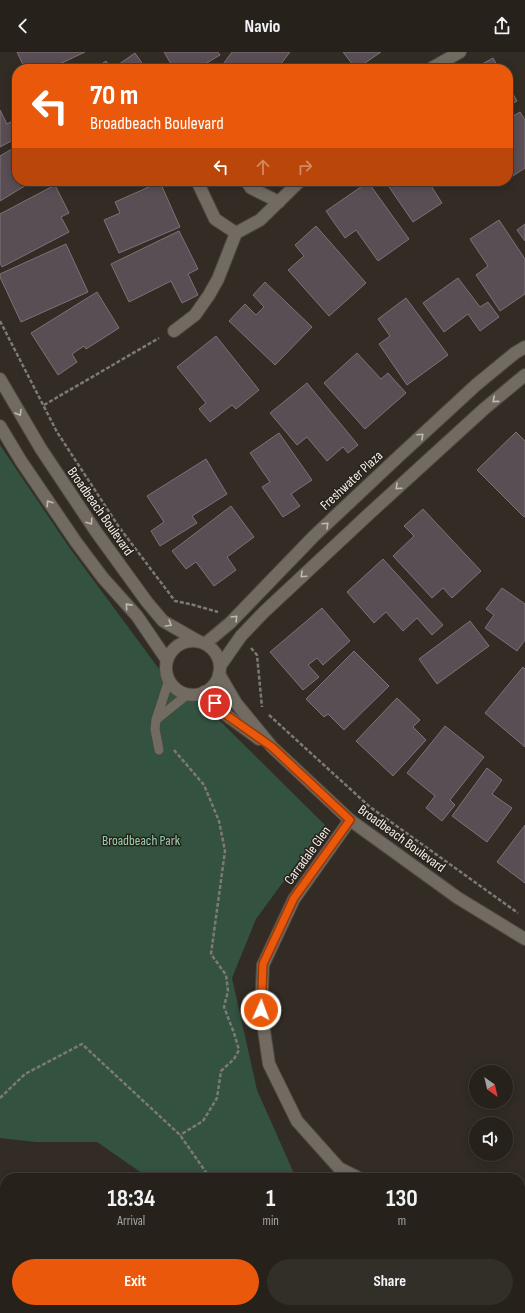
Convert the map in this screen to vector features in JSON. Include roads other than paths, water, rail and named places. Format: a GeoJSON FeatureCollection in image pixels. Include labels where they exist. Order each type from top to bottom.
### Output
{"type":"FeatureCollection","features":[{"type":"Feature","properties":{"kind":"street"},"geometry":{"type":"LineString","coordinates":[[439,64],[460,52]]}},
{"type":"Feature","properties":{"kind":"street"},"geometry":{"type":"LineString","coordinates":[[198,186],[215,219],[236,233]]}},
{"type":"Feature","properties":{"kind":"street"},"geometry":{"type":"LineString","coordinates":[[250,186],[279,202]]}},
{"type":"Feature","properties":{"kind":"street"},"geometry":{"type":"LineString","coordinates":[[174,331],[195,315],[209,295],[218,279],[236,233],[260,220],[295,186]]}},
{"type":"Feature","properties":{"kind":"street","name":"Freshwater Plaza"},"geometry":{"type":"LineString","coordinates":[[202,642],[230,623],[314,536],[476,385],[515,353],[525,347]]}},
{"type":"Feature","properties":{"kind":"street"},"geometry":{"type":"LineString","coordinates":[[220,670],[215,651],[202,642],[185,642],[177,646],[171,652],[167,660],[166,669],[169,680],[182,692],[197,695],[214,685],[220,670],[241,636],[264,612],[387,497],[525,375]]}},
{"type":"Feature","properties":{"kind":"street","name":"Broadbeach Boulevard"},"geometry":{"type":"LineString","coordinates":[[0,379],[41,449],[97,533],[147,602],[163,620],[202,642]]}},
{"type":"Feature","properties":{"kind":"street"},"geometry":{"type":"LineString","coordinates":[[0,426],[21,461],[76,542],[103,578],[137,616],[167,660]]}},
{"type":"Feature","properties":{"kind":"street","name":"Broadbeach Boulevard"},"geometry":{"type":"LineString","coordinates":[[220,670],[236,703],[272,747],[350,820],[458,898],[525,939]]}},
{"type":"Feature","properties":{"kind":"street","name":"Broadbeach Boulevard"},"geometry":{"type":"LineString","coordinates":[[204,692],[225,714],[272,747]]}},
{"type":"Feature","properties":{"kind":"street","name":"Carradale Glen"},"geometry":{"type":"LineString","coordinates":[[349,1173],[339,1168],[297,1121],[269,1064],[261,1010],[263,964],[294,898],[350,820]]}},
{"type":"Feature","properties":{"kind":"lane"},"geometry":{"type":"LineString","coordinates":[[159,750],[156,720],[169,680]]}},
{"type":"Feature","properties":{"kind":"lane"},"geometry":{"type":"LineString","coordinates":[[156,720],[188,694]]}},
{"type":"Feature","properties":{"kind":"park label","name":"Broadbeach Park"},"geometry":{"type":"Point","coordinates":[141,840]}}]}
